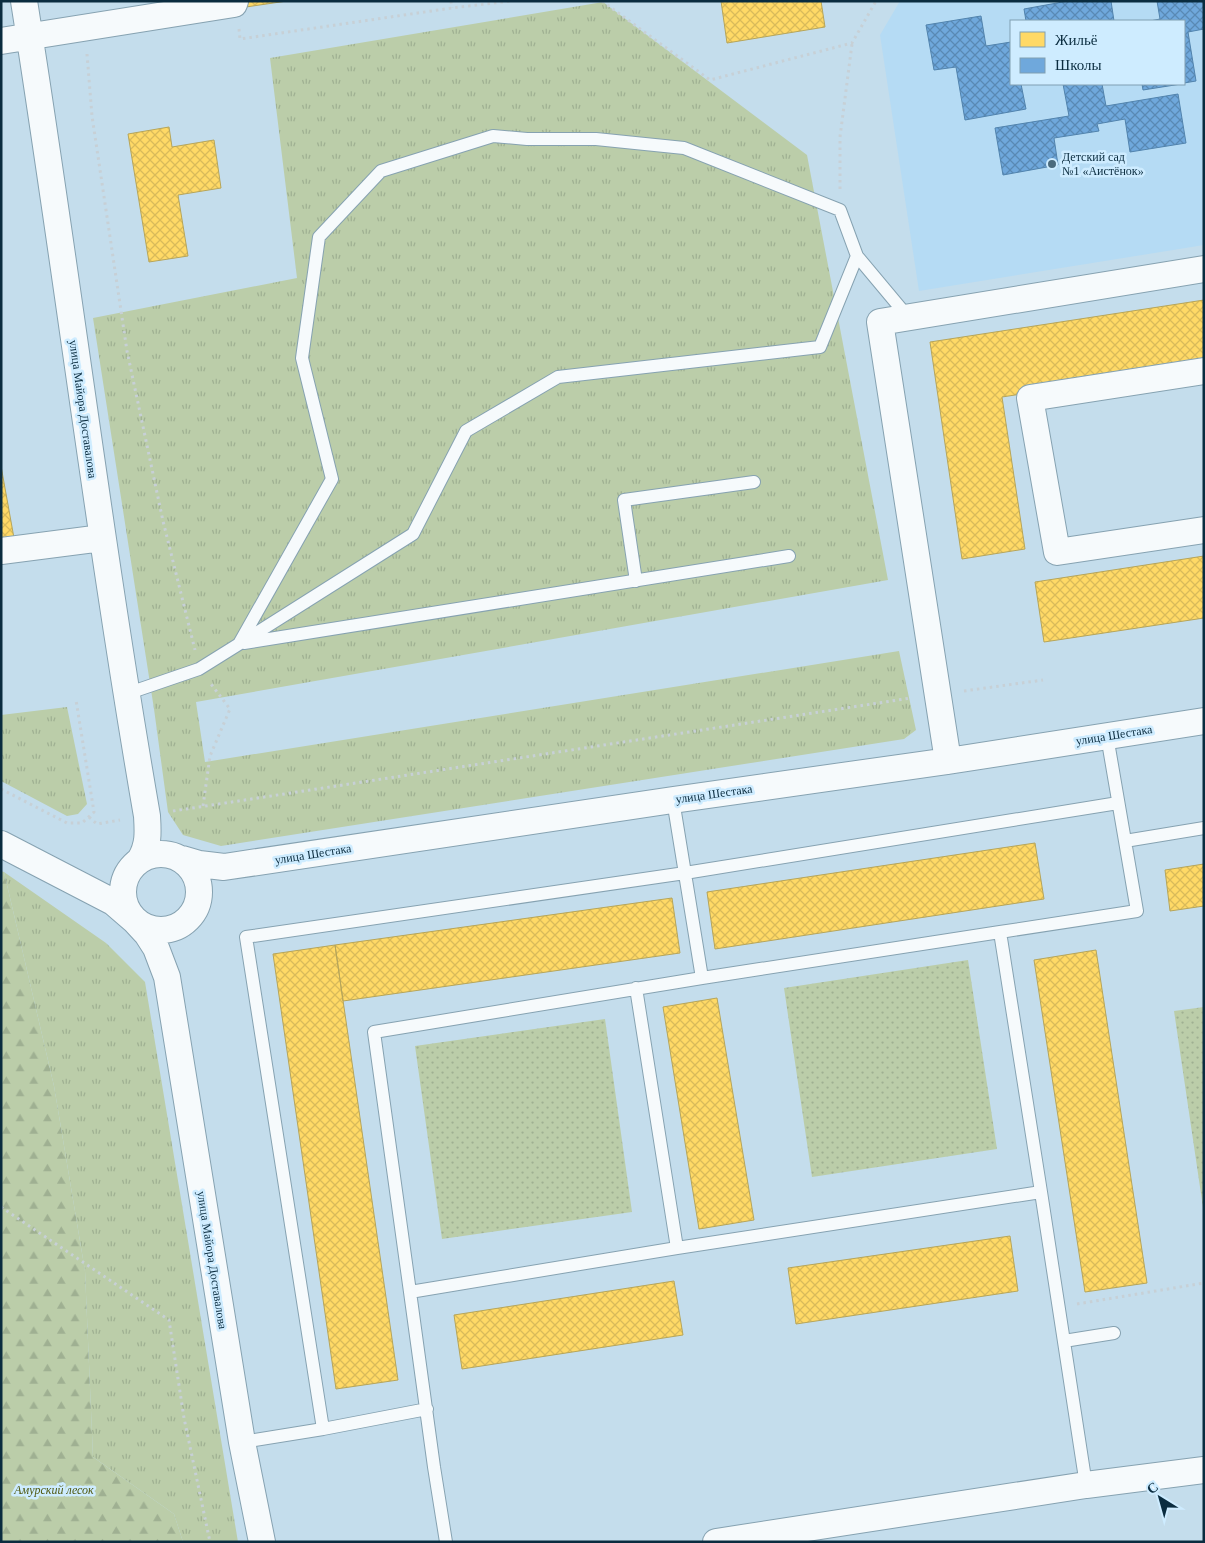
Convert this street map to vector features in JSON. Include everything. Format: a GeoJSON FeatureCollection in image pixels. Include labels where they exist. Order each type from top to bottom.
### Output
{"type":"FeatureCollection","features":[{"type":"Feature","properties":{"kind":"street","name":"улица Майора Доставалова"},"geometry":{"type":"LineString","coordinates":[[24,1],[102,538],[147,816],[148,843],[134,866]]}},
{"type":"Feature","properties":{"kind":"street"},"geometry":{"type":"LineString","coordinates":[[1,41],[235,3]]}},
{"type":"Feature","properties":{"kind":"street"},"geometry":{"type":"LineString","coordinates":[[948,761],[880,322],[1204,269]]}},
{"type":"Feature","properties":{"kind":"street"},"geometry":{"type":"LineString","coordinates":[[1204,371],[1030,398],[1058,552],[1204,530]]}},
{"type":"Feature","properties":{"kind":"street"},"geometry":{"type":"LineString","coordinates":[[1,551],[102,538]]}},
{"type":"Feature","properties":{"kind":"street","name":"улица Шестака"},"geometry":{"type":"LineString","coordinates":[[176,857],[199,864],[224,867],[948,761],[1204,721]]}},
{"type":"Feature","properties":{"kind":"street","name":"улица Майора Доставалова"},"geometry":{"type":"LineString","coordinates":[[147,816],[157,839],[176,857]]}},
{"type":"Feature","properties":{"kind":"street"},"geometry":{"type":"LineString","coordinates":[[1,844],[113,902],[146,928],[172,929],[184,924],[196,908],[200,889],[197,878],[190,867],[176,857],[158,854],[112,879],[63,876]]}},
{"type":"Feature","properties":{"kind":"street"},"geometry":{"type":"LineString","coordinates":[[134,866],[124,884],[123,898],[127,910],[135,921]]}},
{"type":"Feature","properties":{"kind":"street"},"geometry":{"type":"LineString","coordinates":[[200,889],[214,874],[224,867]]}},
{"type":"Feature","properties":{"kind":"street","name":"улица Майора Доставалова"},"geometry":{"type":"LineString","coordinates":[[135,921],[156,948],[166,977],[242,1442],[262,1542]]}},
{"type":"Feature","properties":{"kind":"street","name":"улица Майора Доставалова"},"geometry":{"type":"LineString","coordinates":[[166,977],[174,942],[184,924]]}},
{"type":"Feature","properties":{"kind":"street"},"geometry":{"type":"LineString","coordinates":[[716,1542],[1086,1485],[1204,1470]]}},
{"type":"Feature","properties":{"kind":"lane"},"geometry":{"type":"LineString","coordinates":[[239,644],[332,479],[302,358],[318,237],[381,171],[493,136],[527,139],[596,139],[684,148],[840,210],[857,256],[908,317]]}},
{"type":"Feature","properties":{"kind":"lane"},"geometry":{"type":"LineString","coordinates":[[126,694],[200,668],[412,534],[466,432],[558,378],[820,347],[857,256]]}},
{"type":"Feature","properties":{"kind":"lane"},"geometry":{"type":"LineString","coordinates":[[636,581],[624,500],[754,482]]}},
{"type":"Feature","properties":{"kind":"lane"},"geometry":{"type":"LineString","coordinates":[[239,644],[789,556]]}},
{"type":"Feature","properties":{"kind":"lane"},"geometry":{"type":"LineString","coordinates":[[446,1542],[374,1032],[636,988],[1137,911],[1107,736]]}},
{"type":"Feature","properties":{"kind":"lane"},"geometry":{"type":"LineString","coordinates":[[673,800],[702,978]]}},
{"type":"Feature","properties":{"kind":"lane"},"geometry":{"type":"LineString","coordinates":[[323,1430],[246,937],[685,873],[1118,803]]}},
{"type":"Feature","properties":{"kind":"lane"},"geometry":{"type":"LineString","coordinates":[[1125,841],[1204,828]]}},
{"type":"Feature","properties":{"kind":"lane"},"geometry":{"type":"LineString","coordinates":[[1000,932],[1086,1485]]}},
{"type":"Feature","properties":{"kind":"lane"},"geometry":{"type":"LineString","coordinates":[[636,988],[677,1248]]}},
{"type":"Feature","properties":{"kind":"lane"},"geometry":{"type":"LineString","coordinates":[[410,1292],[677,1248],[1041,1192]]}},
{"type":"Feature","properties":{"kind":"lane"},"geometry":{"type":"LineString","coordinates":[[1064,1341],[1114,1333]]}},
{"type":"Feature","properties":{"kind":"lane"},"geometry":{"type":"LineString","coordinates":[[242,1442],[323,1430],[427,1409]]}},
{"type":"Feature","properties":{"kind":"path"},"geometry":{"type":"LineString","coordinates":[[451,1],[452,8]]}},
{"type":"Feature","properties":{"kind":"path"},"geometry":{"type":"LineString","coordinates":[[235,3],[240,39],[512,1]]}},
{"type":"Feature","properties":{"kind":"path"},"geometry":{"type":"LineString","coordinates":[[602,1],[710,80],[852,43]]}},
{"type":"Feature","properties":{"kind":"path"},"geometry":{"type":"LineString","coordinates":[[840,210],[840,137],[852,43],[876,1]]}},
{"type":"Feature","properties":{"kind":"path"},"geometry":{"type":"LineString","coordinates":[[85,28],[92,116],[126,351],[163,521],[200,668],[230,710],[210,756],[203,806]]}},
{"type":"Feature","properties":{"kind":"path"},"geometry":{"type":"LineString","coordinates":[[89,817],[97,824],[203,806],[937,694],[1043,680]]}},
{"type":"Feature","properties":{"kind":"path"},"geometry":{"type":"LineString","coordinates":[[1,788],[67,823],[82,823],[94,812],[76,700]]}},
{"type":"Feature","properties":{"kind":"path"},"geometry":{"type":"LineString","coordinates":[[1,1207],[169,1320],[184,1418],[210,1542]]}},
{"type":"Feature","properties":{"kind":"path"},"geometry":{"type":"LineString","coordinates":[[1059,1306],[1204,1283]]}},
{"type":"Feature","properties":{"kind":"shaded area","name":"Детский сад №1 «Аистёнок»"},"geometry":{"type":"Polygon","coordinates":[[[900,1],[1204,1],[1204,245],[919,291],[880,35],[900,1]]]}},
{"type":"Feature","properties":{"kind":"green space"},"geometry":{"type":"Polygon","coordinates":[[[603,2],[807,155],[888,580],[196,702],[205,762],[899,651],[916,730],[904,739],[221,846],[183,835],[168,812],[154,709],[93,318],[297,278],[270,58],[603,2]]]}},
{"type":"Feature","properties":{"kind":"green space"},"geometry":{"type":"Polygon","coordinates":[[[67,707],[87,804],[78,814],[67,816],[1,781],[1,715],[67,707]]]}},
{"type":"Feature","properties":{"kind":"green space","name":"Амурский лесок"},"geometry":{"type":"Polygon","coordinates":[[[1,871],[4,872],[54,1086],[85,1271],[93,1457],[174,1514],[183,1542],[1,1542],[1,871]]]}},
{"type":"Feature","properties":{"kind":"green space"},"geometry":{"type":"Polygon","coordinates":[[[4,872],[106,943],[145,982],[238,1542],[183,1542],[174,1514],[93,1457],[85,1271],[54,1086],[4,872]]]}},
{"type":"Feature","properties":{"kind":"green space"},"geometry":{"type":"Polygon","coordinates":[[[968,960],[997,1149],[812,1177],[784,988],[968,960]]]}},
{"type":"Feature","properties":{"kind":"green space"},"geometry":{"type":"Polygon","coordinates":[[[1204,1007],[1204,1214],[1174,1011],[1204,1007]]]}},
{"type":"Feature","properties":{"kind":"green space"},"geometry":{"type":"Polygon","coordinates":[[[605,1019],[632,1212],[442,1239],[415,1046],[605,1019]]]}},
{"type":"Feature","properties":{"kind":"building: Жильё"},"geometry":{"type":"Polygon","coordinates":[[[238,1],[287,1],[239,8],[238,1]]]}},
{"type":"Feature","properties":{"kind":"building: Жильё"},"geometry":{"type":"Polygon","coordinates":[[[721,1],[821,1],[825,27],[727,43],[721,1]]]}},
{"type":"Feature","properties":{"kind":"building: Жильё"},"geometry":{"type":"Polygon","coordinates":[[[169,127],[172,147],[214,140],[221,188],[178,195],[188,256],[149,262],[128,134],[169,127]]]}},
{"type":"Feature","properties":{"kind":"building: Жильё"},"geometry":{"type":"Polygon","coordinates":[[[1204,300],[1204,366],[1002,397],[1025,549],[962,559],[930,342],[1204,300]]]}},
{"type":"Feature","properties":{"kind":"building: Жильё"},"geometry":{"type":"Polygon","coordinates":[[[1,466],[14,538],[1,540],[1,466]]]}},
{"type":"Feature","properties":{"kind":"building: Жильё"},"geometry":{"type":"Polygon","coordinates":[[[1204,556],[1204,618],[1044,642],[1035,582],[1204,556]]]}},
{"type":"Feature","properties":{"kind":"building: Жильё"},"geometry":{"type":"Polygon","coordinates":[[[1035,843],[1044,899],[715,949],[707,892],[1035,843]]]}},
{"type":"Feature","properties":{"kind":"building: Жильё"},"geometry":{"type":"Polygon","coordinates":[[[1204,864],[1204,906],[1170,911],[1165,870],[1204,864]]]}},
{"type":"Feature","properties":{"kind":"building: Жильё"},"geometry":{"type":"Polygon","coordinates":[[[672,898],[680,953],[343,1001],[335,945],[672,898]]]}},
{"type":"Feature","properties":{"kind":"building: Жильё"},"geometry":{"type":"Polygon","coordinates":[[[335,945],[398,1380],[336,1389],[273,954],[335,945]]]}},
{"type":"Feature","properties":{"kind":"building: Жильё"},"geometry":{"type":"Polygon","coordinates":[[[1096,950],[1147,1283],[1085,1292],[1034,960],[1096,950]]]}},
{"type":"Feature","properties":{"kind":"building: Жильё"},"geometry":{"type":"Polygon","coordinates":[[[717,998],[754,1220],[699,1229],[663,1007],[717,998]]]}},
{"type":"Feature","properties":{"kind":"building: Жильё"},"geometry":{"type":"Polygon","coordinates":[[[1010,1236],[1018,1291],[796,1324],[788,1268],[1010,1236]]]}},
{"type":"Feature","properties":{"kind":"building: Жильё"},"geometry":{"type":"Polygon","coordinates":[[[674,1281],[683,1335],[462,1369],[454,1315],[674,1281]]]}},
{"type":"Feature","properties":{"kind":"building: Школы"},"geometry":{"type":"Polygon","coordinates":[[[1068,1],[1111,1],[1114,20],[1026,20],[1024,9],[1068,1]]]}},
{"type":"Feature","properties":{"kind":"building: Школы"},"geometry":{"type":"Polygon","coordinates":[[[1157,1],[1204,1],[1204,29],[1188,32],[1196,81],[1185,83],[1185,20],[1155,20],[1160,19],[1157,1]]]}},
{"type":"Feature","properties":{"kind":"building: Школы"},"geometry":{"type":"Polygon","coordinates":[[[981,16],[986,46],[1010,42],[1010,85],[1021,85],[1026,109],[965,120],[956,67],[934,70],[926,25],[981,16]]]}},
{"type":"Feature","properties":{"kind":"building: Школы","name":"Детский сад №1 «Аистёнок»"},"geometry":{"type":"Polygon","coordinates":[[[1063,85],[1102,85],[1106,106],[1178,94],[1186,143],[1130,152],[1125,119],[1097,124],[1099,131],[1054,138],[1058,165],[1003,175],[995,128],[1069,116],[1063,85]]]}},
{"type":"Feature","properties":{"kind":"building: Школы"},"geometry":{"type":"Polygon","coordinates":[[[1142,85],[1175,85],[1143,90],[1142,85]]]}},
{"type":"Feature","properties":{"kind":"place","name":"Детский сад №1 «Аистёнок»"},"geometry":{"type":"Point","coordinates":[1052,164]}}]}
